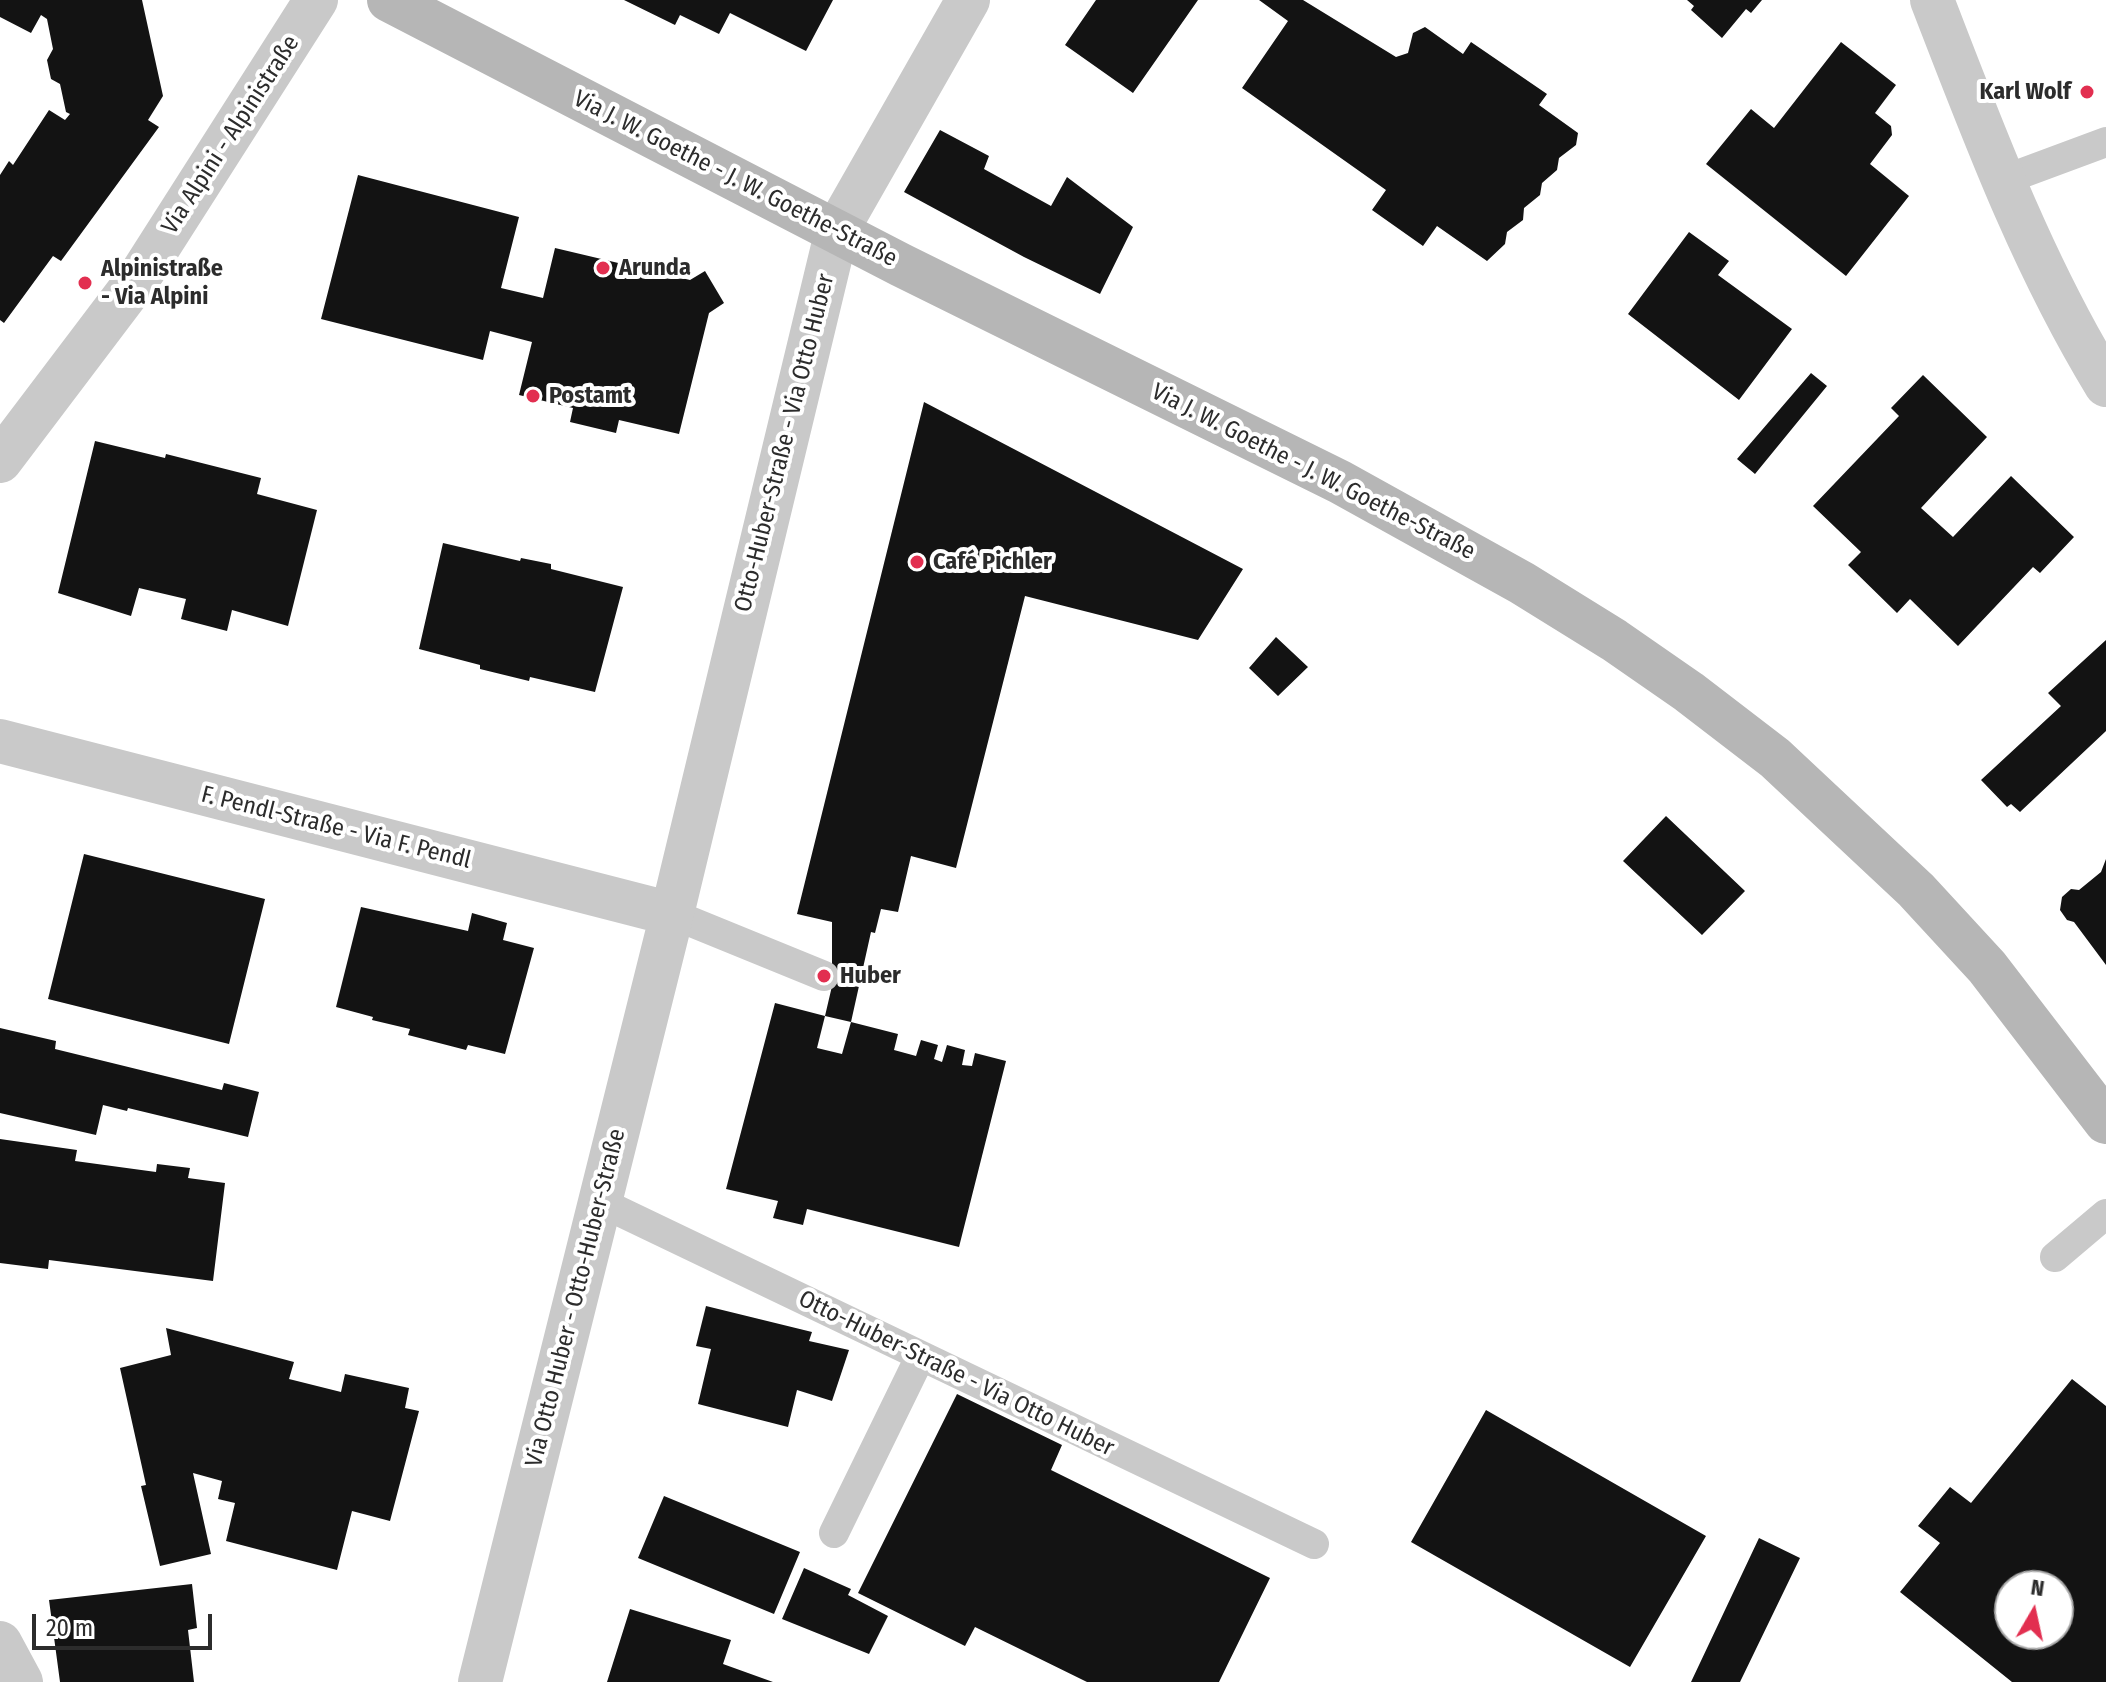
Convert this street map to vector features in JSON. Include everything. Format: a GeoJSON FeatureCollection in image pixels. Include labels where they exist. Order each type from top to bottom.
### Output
{"type":"FeatureCollection","features":[{"type":"Feature","properties":{"kind":"main road","name":"Via J. W. Goethe - J. W. Goethe-Straße"},"geometry":{"type":"LineString","coordinates":[[389,0],[901,265],[1340,482],[1562,607],[1689,692],[1775,758],[1916,890],[1987,967],[2106,1122]]}},
{"type":"Feature","properties":{"kind":"street","name":"Via Alpini - Alpinistraße"},"geometry":{"type":"LineString","coordinates":[[0,461],[140,276],[316,0]]}},
{"type":"Feature","properties":{"kind":"street","name":"Otto-Huber-Straße - Via Otto Huber"},"geometry":{"type":"LineString","coordinates":[[672,914],[837,230],[968,0]]}},
{"type":"Feature","properties":{"kind":"street"},"geometry":{"type":"LineString","coordinates":[[1932,0],[2001,181],[2106,385]]}},
{"type":"Feature","properties":{"kind":"street","name":"F. Pendl-Straße - Via F. Pendl"},"geometry":{"type":"LineString","coordinates":[[0,741],[672,914]]}},
{"type":"Feature","properties":{"kind":"street","name":"Via Otto Huber - Otto-Huber-Straße"},"geometry":{"type":"LineString","coordinates":[[480,1682],[672,914]]}},
{"type":"Feature","properties":{"kind":"street"},"geometry":{"type":"LineString","coordinates":[[0,1643],[21,1682]]}},
{"type":"Feature","properties":{"kind":"lane"},"geometry":{"type":"LineString","coordinates":[[2001,181],[2106,142]]}},
{"type":"Feature","properties":{"kind":"lane"},"geometry":{"type":"LineString","coordinates":[[672,914],[824,976]]}},
{"type":"Feature","properties":{"kind":"lane","name":"Otto-Huber-Straße - Via Otto Huber"},"geometry":{"type":"LineString","coordinates":[[600,1202],[1314,1544]]}},
{"type":"Feature","properties":{"kind":"lane"},"geometry":{"type":"LineString","coordinates":[[2055,1257],[2106,1214]]}},
{"type":"Feature","properties":{"kind":"lane"},"geometry":{"type":"LineString","coordinates":[[834,1533],[920,1357]]}},
{"type":"Feature","properties":{"kind":"building"},"geometry":{"type":"Polygon","coordinates":[[[0,0],[142,0],[163,96],[148,120],[159,127],[61,261],[53,256],[4,323],[0,320],[0,175],[9,161],[13,165],[49,110],[65,120],[70,114],[66,112],[60,84],[51,79],[47,60],[53,49],[47,19],[41,15],[31,33],[0,17],[0,0]]]}},
{"type":"Feature","properties":{"kind":"building"},"geometry":{"type":"Polygon","coordinates":[[[624,0],[833,0],[806,51],[730,13],[719,34],[680,15],[675,25],[624,0]]]}},
{"type":"Feature","properties":{"kind":"building"},"geometry":{"type":"Polygon","coordinates":[[[1096,0],[1198,0],[1133,93],[1065,45],[1096,0]]]}},
{"type":"Feature","properties":{"kind":"building"},"geometry":{"type":"Polygon","coordinates":[[[1259,0],[1303,0],[1396,57],[1408,53],[1413,33],[1425,27],[1463,54],[1471,42],[1547,94],[1539,105],[1578,133],[1576,145],[1559,158],[1557,170],[1542,183],[1540,195],[1524,208],[1523,220],[1507,232],[1505,244],[1487,261],[1437,226],[1423,246],[1372,210],[1386,190],[1242,88],[1288,21],[1259,0]]]}},
{"type":"Feature","properties":{"kind":"building"},"geometry":{"type":"Polygon","coordinates":[[[1687,0],[1762,0],[1751,13],[1746,9],[1722,38],[1691,10],[1694,6],[1687,0]]]}},
{"type":"Feature","properties":{"kind":"building"},"geometry":{"type":"Polygon","coordinates":[[[1841,42],[1896,85],[1875,113],[1891,126],[1892,135],[1870,164],[1909,196],[1846,276],[1706,164],[1751,109],[1774,128],[1841,42]]]}},
{"type":"Feature","properties":{"kind":"building"},"geometry":{"type":"Polygon","coordinates":[[[940,130],[989,156],[984,169],[1051,206],[1067,177],[1133,227],[1100,294],[904,192],[940,130]]]}},
{"type":"Feature","properties":{"kind":"building"},"geometry":{"type":"Polygon","coordinates":[[[358,175],[519,217],[501,288],[543,298],[555,248],[690,280],[705,271],[724,303],[709,313],[679,434],[619,420],[616,433],[570,422],[573,408],[519,395],[532,342],[490,331],[483,360],[321,319],[358,175]]]}},
{"type":"Feature","properties":{"kind":"building"},"geometry":{"type":"Polygon","coordinates":[[[1689,232],[1729,261],[1718,275],[1792,329],[1739,400],[1628,314],[1689,232]]]}},
{"type":"Feature","properties":{"kind":"building"},"geometry":{"type":"Polygon","coordinates":[[[1811,373],[1827,386],[1755,474],[1737,459],[1811,373]]]}},
{"type":"Feature","properties":{"kind":"building"},"geometry":{"type":"Polygon","coordinates":[[[1923,375],[1987,437],[1921,508],[1953,537],[2011,476],[2074,537],[2040,573],[2033,567],[1958,646],[1910,599],[1897,613],[1848,565],[1861,552],[1813,506],[1899,416],[1891,408],[1923,375]]]}},
{"type":"Feature","properties":{"kind":"building"},"geometry":{"type":"Polygon","coordinates":[[[924,402],[1243,569],[1198,640],[1025,596],[956,868],[911,856],[898,912],[881,909],[875,933],[871,932],[851,1022],[825,1016],[832,986],[832,922],[797,914],[924,402]]]}},
{"type":"Feature","properties":{"kind":"building"},"geometry":{"type":"Polygon","coordinates":[[[95,441],[165,458],[166,454],[261,478],[257,494],[317,510],[288,626],[232,610],[227,631],[181,619],[186,599],[139,588],[131,616],[58,593],[95,441]]]}},
{"type":"Feature","properties":{"kind":"building"},"geometry":{"type":"Polygon","coordinates":[[[443,543],[520,561],[521,558],[551,564],[551,569],[623,587],[595,692],[530,677],[529,681],[419,649],[443,543]]]}},
{"type":"Feature","properties":{"kind":"building"},"geometry":{"type":"Polygon","coordinates":[[[1276,637],[1308,667],[1278,696],[1249,668],[1276,637]]]}},
{"type":"Feature","properties":{"kind":"building"},"geometry":{"type":"Polygon","coordinates":[[[2106,640],[2106,731],[2020,812],[2011,804],[2007,807],[1981,780],[2061,706],[2048,693],[2106,640]]]}},
{"type":"Feature","properties":{"kind":"building"},"geometry":{"type":"Polygon","coordinates":[[[1666,816],[1745,891],[1702,935],[1623,861],[1666,816]]]}},
{"type":"Feature","properties":{"kind":"building"},"geometry":{"type":"Polygon","coordinates":[[[84,854],[265,899],[229,1044],[48,999],[84,854]]]}},
{"type":"Feature","properties":{"kind":"building"},"geometry":{"type":"Polygon","coordinates":[[[2106,859],[2106,965],[2074,922],[2067,920],[2060,910],[2062,897],[2071,889],[2079,890],[2101,872],[2106,859]]]}},
{"type":"Feature","properties":{"kind":"building"},"geometry":{"type":"Polygon","coordinates":[[[361,907],[468,931],[472,913],[507,923],[503,940],[534,948],[505,1054],[468,1045],[466,1050],[408,1035],[410,1029],[336,1007],[361,907]]]}},
{"type":"Feature","properties":{"kind":"building"},"geometry":{"type":"Polygon","coordinates":[[[775,1003],[825,1016],[817,1048],[842,1054],[851,1022],[898,1034],[894,1050],[916,1056],[921,1040],[938,1045],[934,1059],[942,1062],[947,1045],[965,1050],[962,1065],[972,1066],[975,1053],[1006,1061],[959,1247],[807,1209],[803,1225],[773,1218],[778,1201],[726,1189],[775,1003]]]}},
{"type":"Feature","properties":{"kind":"building"},"geometry":{"type":"Polygon","coordinates":[[[0,1028],[56,1041],[55,1049],[222,1090],[224,1083],[259,1092],[248,1137],[128,1108],[127,1111],[103,1105],[96,1135],[0,1113],[0,1028]]]}},
{"type":"Feature","properties":{"kind":"building"},"geometry":{"type":"Polygon","coordinates":[[[0,1139],[77,1150],[75,1161],[156,1172],[157,1164],[190,1168],[188,1178],[225,1183],[213,1281],[49,1260],[48,1269],[0,1263],[0,1139]]]}},
{"type":"Feature","properties":{"kind":"building"},"geometry":{"type":"Polygon","coordinates":[[[706,1306],[812,1332],[809,1341],[849,1350],[832,1401],[797,1390],[788,1427],[698,1404],[711,1349],[696,1346],[706,1306]]]}},
{"type":"Feature","properties":{"kind":"building"},"geometry":{"type":"Polygon","coordinates":[[[166,1328],[294,1362],[289,1379],[341,1392],[345,1374],[409,1388],[405,1408],[419,1411],[390,1521],[352,1511],[337,1570],[226,1541],[235,1503],[218,1499],[222,1481],[193,1473],[211,1554],[160,1566],[141,1486],[146,1485],[120,1368],[171,1355],[166,1328]]]}},
{"type":"Feature","properties":{"kind":"building"},"geometry":{"type":"Polygon","coordinates":[[[2072,1379],[2106,1406],[2106,1682],[2012,1682],[1900,1592],[1940,1543],[1918,1526],[1950,1487],[1971,1503],[2072,1379]]]}},
{"type":"Feature","properties":{"kind":"building"},"geometry":{"type":"Polygon","coordinates":[[[957,1394],[1062,1445],[1051,1470],[1270,1578],[1219,1682],[1087,1682],[975,1627],[965,1646],[858,1593],[957,1394]]]}},
{"type":"Feature","properties":{"kind":"building"},"geometry":{"type":"Polygon","coordinates":[[[1486,1410],[1706,1536],[1630,1667],[1411,1542],[1486,1410]]]}},
{"type":"Feature","properties":{"kind":"building"},"geometry":{"type":"Polygon","coordinates":[[[664,1496],[800,1552],[774,1614],[638,1558],[664,1496]]]}},
{"type":"Feature","properties":{"kind":"building"},"geometry":{"type":"Polygon","coordinates":[[[1759,1538],[1800,1558],[1740,1682],[1691,1682],[1759,1538]]]}},
{"type":"Feature","properties":{"kind":"building"},"geometry":{"type":"Polygon","coordinates":[[[804,1568],[851,1589],[848,1595],[888,1616],[869,1654],[782,1619],[804,1568]]]}},
{"type":"Feature","properties":{"kind":"building"},"geometry":{"type":"Polygon","coordinates":[[[192,1584],[197,1628],[188,1630],[194,1682],[60,1682],[49,1600],[192,1584]]]}},
{"type":"Feature","properties":{"kind":"building"},"geometry":{"type":"Polygon","coordinates":[[[630,1609],[731,1640],[723,1664],[773,1682],[607,1682],[630,1609]]]}},
{"type":"Feature","properties":{"kind":"place","name":"Karl Wolf"},"geometry":{"type":"Point","coordinates":[2087,92]}},
{"type":"Feature","properties":{"kind":"place","name":"Arunda"},"geometry":{"type":"Point","coordinates":[603,268]}},
{"type":"Feature","properties":{"kind":"place","name":"Alpinistraße - Via Alpini"},"geometry":{"type":"Point","coordinates":[85,283]}},
{"type":"Feature","properties":{"kind":"place","name":"Postamt"},"geometry":{"type":"Point","coordinates":[533,396]}},
{"type":"Feature","properties":{"kind":"place","name":"Café Pichler"},"geometry":{"type":"Point","coordinates":[917,562]}},
{"type":"Feature","properties":{"kind":"place","name":"Huber"},"geometry":{"type":"Point","coordinates":[824,976]}}]}
